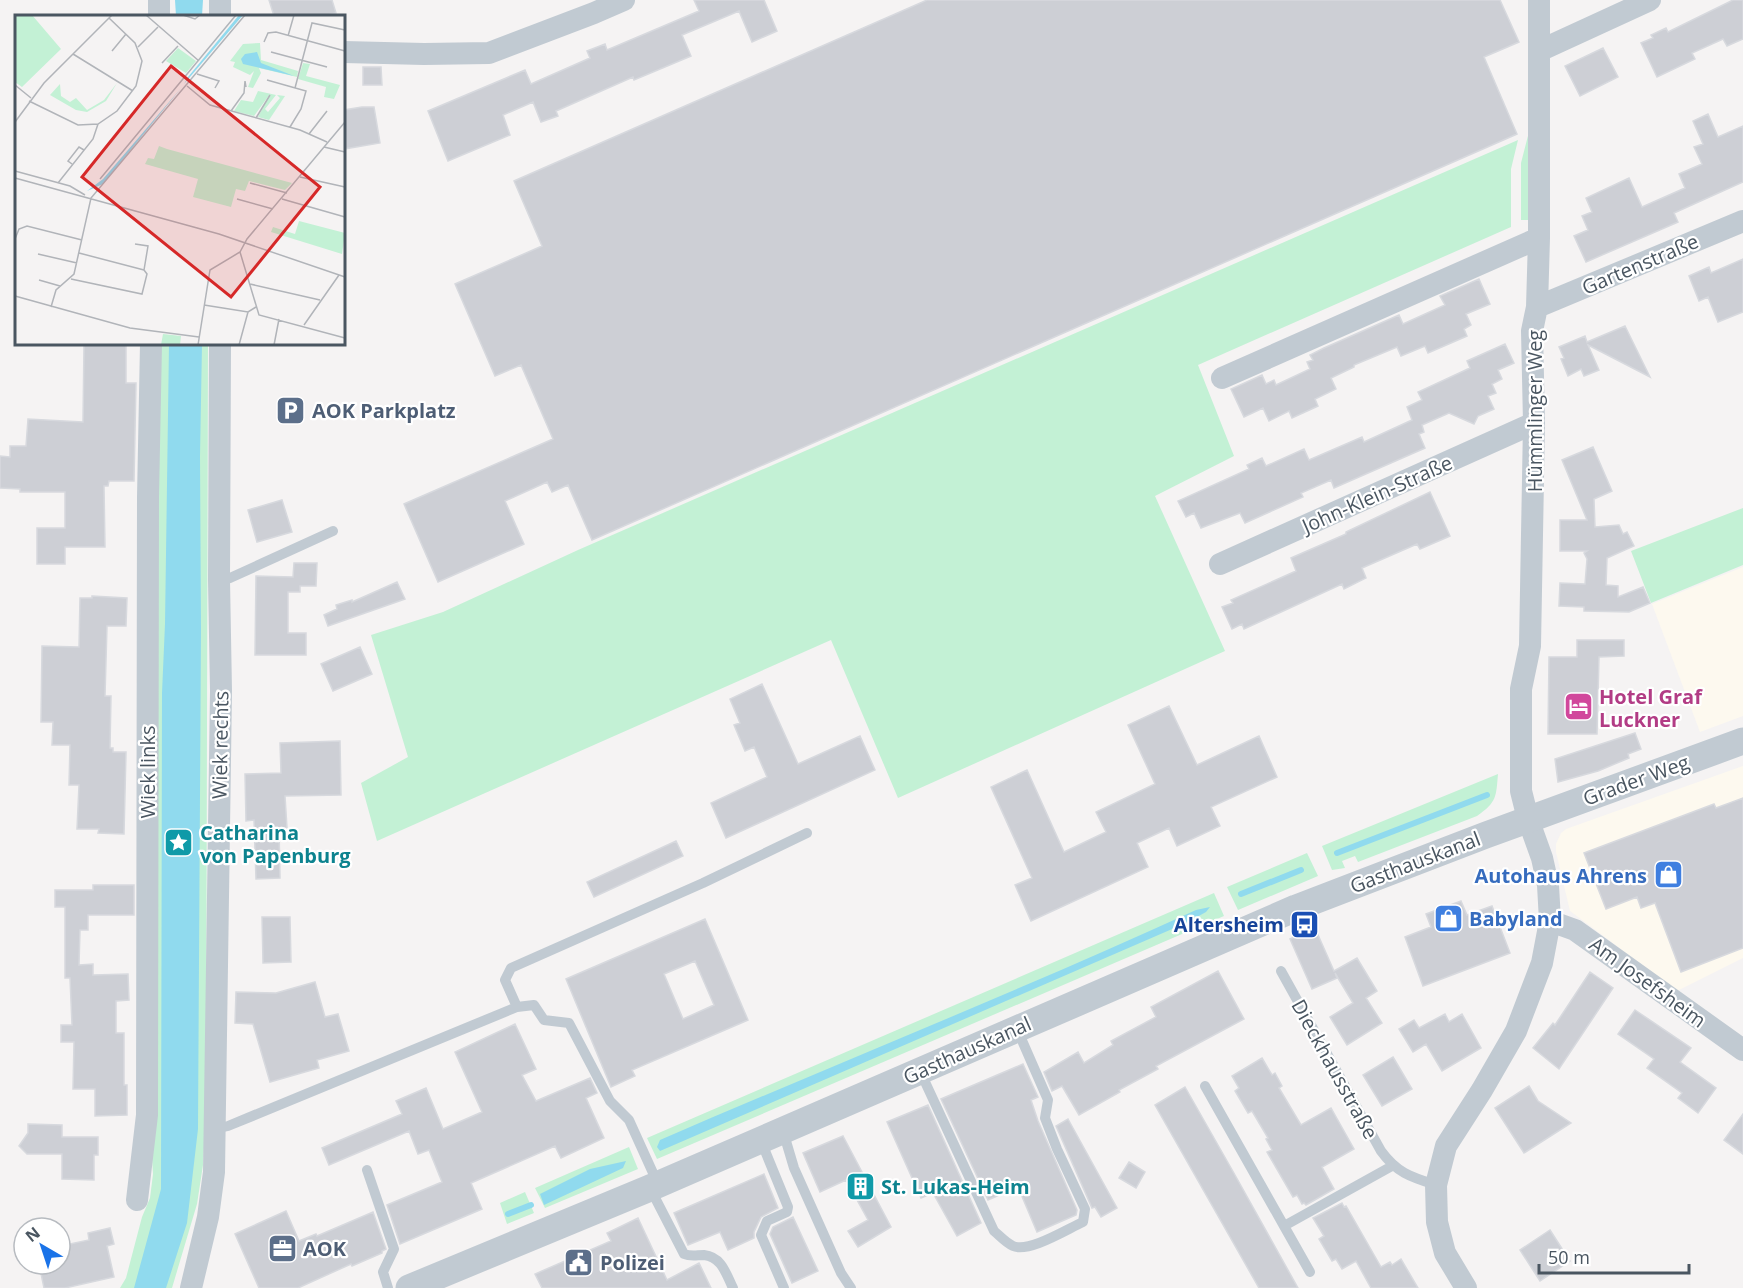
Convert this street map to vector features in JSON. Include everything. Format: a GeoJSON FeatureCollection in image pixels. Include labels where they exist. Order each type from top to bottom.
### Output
{"type":"FeatureCollection","features":[{"type":"Feature","properties":{"kind":"street"},"geometry":{"type":"LineString","coordinates":[[345,52],[489,53],[624,0]]}},
{"type":"Feature","properties":{"kind":"street","name":"Hümmlinger Weg"},"geometry":{"type":"LineString","coordinates":[[1528,819],[1521,791],[1521,689],[1530,646],[1534,423],[1532,331],[1537,307],[1539,238],[1539,0]]}},
{"type":"Feature","properties":{"kind":"street"},"geometry":{"type":"LineString","coordinates":[[1539,51],[1650,0]]}},
{"type":"Feature","properties":{"kind":"street","name":"Gartenstraße"},"geometry":{"type":"LineString","coordinates":[[1537,307],[1743,221]]}},
{"type":"Feature","properties":{"kind":"street"},"geometry":{"type":"LineString","coordinates":[[1222,378],[1539,238]]}},
{"type":"Feature","properties":{"kind":"street","name":"Wiek links"},"geometry":{"type":"LineString","coordinates":[[137,1200],[147,1115],[148,497],[152,345]]}},
{"type":"Feature","properties":{"kind":"street","name":"Wiek rechts"},"geometry":{"type":"LineString","coordinates":[[191,1288],[208,1217],[214,1172],[221,691],[219,345]]}},
{"type":"Feature","properties":{"kind":"street","name":"John-Klein-Straße"},"geometry":{"type":"LineString","coordinates":[[1220,564],[1534,423]]}},
{"type":"Feature","properties":{"kind":"street","name":"Grader Weg"},"geometry":{"type":"LineString","coordinates":[[1528,819],[1743,741]]}},
{"type":"Feature","properties":{"kind":"street"},"geometry":{"type":"LineString","coordinates":[[1466,1288],[1444,1253],[1437,1222],[1436,1185],[1446,1146],[1516,1031],[1542,963],[1550,921],[1548,885],[1542,858],[1528,819]]}},
{"type":"Feature","properties":{"kind":"street","name":"Gasthauskanal"},"geometry":{"type":"LineString","coordinates":[[423,1285],[1296,908],[1528,819]]}},
{"type":"Feature","properties":{"kind":"street","name":"Am Josefsheim"},"geometry":{"type":"LineString","coordinates":[[1550,921],[1575,930],[1743,1050]]}},
{"type":"Feature","properties":{"kind":"lane"},"geometry":{"type":"LineString","coordinates":[[219,580],[230,578],[333,531]]}},
{"type":"Feature","properties":{"kind":"lane"},"geometry":{"type":"LineString","coordinates":[[517,1007],[505,980],[511,968],[703,883],[807,833]]}},
{"type":"Feature","properties":{"kind":"lane","name":"Dieckhausstraße"},"geometry":{"type":"LineString","coordinates":[[1281,971],[1381,1151],[1392,1166],[1410,1177],[1436,1185]]}},
{"type":"Feature","properties":{"kind":"lane"},"geometry":{"type":"LineString","coordinates":[[215,1129],[228,1126],[517,1007],[534,1005],[544,1020],[568,1023],[610,1101],[629,1120],[654,1186],[684,1254],[706,1256],[717,1260],[722,1264],[733,1288]]}},
{"type":"Feature","properties":{"kind":"lane"},"geometry":{"type":"LineString","coordinates":[[920,1071],[994,1231],[1013,1246],[1023,1248],[1039,1242],[1083,1222],[1085,1209],[1045,1118],[1048,1100],[1017,1029]]}},
{"type":"Feature","properties":{"kind":"lane"},"geometry":{"type":"LineString","coordinates":[[1205,1086],[1310,1272]]}},
{"type":"Feature","properties":{"kind":"lane"},"geometry":{"type":"LineString","coordinates":[[772,1135],[788,1207],[787,1212],[767,1221],[761,1235],[784,1288]]}},
{"type":"Feature","properties":{"kind":"lane"},"geometry":{"type":"LineString","coordinates":[[772,1135],[794,1168],[841,1273],[851,1288]]}},
{"type":"Feature","properties":{"kind":"lane"},"geometry":{"type":"LineString","coordinates":[[1284,1226],[1392,1166]]}},
{"type":"Feature","properties":{"kind":"lane"},"geometry":{"type":"LineString","coordinates":[[367,1170],[394,1249],[383,1272],[388,1288]]}},
{"type":"Feature","properties":{"kind":"shaded area"},"geometry":{"type":"Polygon","coordinates":[[[1743,567],[1743,716],[1700,732],[1652,604],[1743,567]]]}},
{"type":"Feature","properties":{"kind":"shaded area"},"geometry":{"type":"Polygon","coordinates":[[[1743,766],[1743,958],[1677,991],[1570,911],[1556,844],[1561,833],[1566,829],[1743,766]]]}},
{"type":"Feature","properties":{"kind":"green space"},"geometry":{"type":"Polygon","coordinates":[[[1530,128],[1529,220],[1521,220],[1521,163],[1530,128]]]}},
{"type":"Feature","properties":{"kind":"green space"},"geometry":{"type":"Polygon","coordinates":[[[1518,140],[1511,169],[1511,227],[1198,365],[1234,456],[1155,496],[1225,651],[898,798],[831,640],[377,841],[361,783],[408,757],[371,635],[443,612],[578,550],[1518,140]]]}},
{"type":"Feature","properties":{"kind":"green space"},"geometry":{"type":"Polygon","coordinates":[[[159,345],[208,345],[206,1113],[203,1165],[197,1204],[172,1288],[120,1288],[126,1278],[142,1217],[150,1198],[153,1174],[151,1142],[159,345]]]}},
{"type":"Feature","properties":{"kind":"green space"},"geometry":{"type":"Polygon","coordinates":[[[1743,508],[1743,565],[1651,603],[1631,551],[1743,508]]]}},
{"type":"Feature","properties":{"kind":"green space"},"geometry":{"type":"Polygon","coordinates":[[[1498,774],[1497,788],[1492,803],[1477,816],[1358,862],[1355,856],[1342,861],[1345,868],[1332,870],[1322,846],[1498,774]]]}},
{"type":"Feature","properties":{"kind":"green space"},"geometry":{"type":"Polygon","coordinates":[[[1307,853],[1318,876],[1238,910],[1227,887],[1307,853]]]}},
{"type":"Feature","properties":{"kind":"green space"},"geometry":{"type":"Polygon","coordinates":[[[1214,893],[1224,916],[657,1159],[647,1138],[1214,893]]]}},
{"type":"Feature","properties":{"kind":"green space"},"geometry":{"type":"Polygon","coordinates":[[[629,1147],[638,1169],[545,1208],[535,1188],[629,1147]]]}},
{"type":"Feature","properties":{"kind":"green space"},"geometry":{"type":"Polygon","coordinates":[[[525,1192],[534,1213],[507,1224],[500,1203],[525,1192]]]}},
{"type":"Feature","properties":{"kind":"water"},"geometry":{"type":"Polygon","coordinates":[[[175,0],[203,0],[202,15],[176,15],[175,0]]]}},
{"type":"Feature","properties":{"kind":"water"},"geometry":{"type":"Polygon","coordinates":[[[169,345],[202,345],[198,1129],[187,1223],[166,1288],[134,1288],[161,1189],[162,693],[169,345]]]}},
{"type":"Feature","properties":{"kind":"water"},"geometry":{"type":"Polygon","coordinates":[[[1210,907],[1206,912],[1186,923],[660,1151],[657,1147],[660,1140],[996,998],[1196,910],[1210,907]]]}},
{"type":"Feature","properties":{"kind":"water"},"geometry":{"type":"Polygon","coordinates":[[[626,1161],[623,1168],[544,1205],[540,1194],[590,1169],[626,1161]]]}},
{"type":"Feature","properties":{"kind":"building"},"geometry":{"type":"Polygon","coordinates":[[[269,0],[332,0],[336,13],[327,15],[274,15],[269,0]]]}},
{"type":"Feature","properties":{"kind":"building"},"geometry":{"type":"Polygon","coordinates":[[[694,0],[764,0],[777,31],[752,42],[739,11],[682,35],[691,56],[634,80],[633,77],[556,111],[558,116],[541,122],[533,102],[503,115],[510,135],[448,161],[428,111],[525,70],[531,84],[590,58],[587,51],[605,44],[607,50],[699,11],[694,0]]]}},
{"type":"Feature","properties":{"kind":"building"},"geometry":{"type":"Polygon","coordinates":[[[927,0],[1500,0],[1519,42],[1484,57],[1517,134],[592,540],[568,485],[552,492],[547,482],[505,501],[524,544],[438,582],[404,504],[553,439],[521,365],[495,376],[455,284],[542,246],[514,181],[927,0]]]}},
{"type":"Feature","properties":{"kind":"building"},"geometry":{"type":"Polygon","coordinates":[[[1733,0],[1743,0],[1743,39],[1727,46],[1723,39],[1692,53],[1695,59],[1657,77],[1641,43],[1653,38],[1651,35],[1666,28],[1668,32],[1733,0]]]}},
{"type":"Feature","properties":{"kind":"building"},"geometry":{"type":"Polygon","coordinates":[[[1603,48],[1618,77],[1580,96],[1565,66],[1603,48]]]}},
{"type":"Feature","properties":{"kind":"building"},"geometry":{"type":"Polygon","coordinates":[[[363,67],[381,67],[382,85],[363,85],[363,67]]]}},
{"type":"Feature","properties":{"kind":"building"},"geometry":{"type":"Polygon","coordinates":[[[374,107],[380,143],[345,149],[345,110],[374,107]]]}},
{"type":"Feature","properties":{"kind":"building"},"geometry":{"type":"Polygon","coordinates":[[[1708,114],[1718,137],[1743,126],[1743,182],[1674,213],[1678,222],[1586,262],[1574,236],[1588,230],[1582,216],[1592,212],[1586,198],[1629,178],[1642,207],[1685,188],[1679,174],[1702,164],[1694,147],[1703,144],[1693,121],[1708,114]]]}},
{"type":"Feature","properties":{"kind":"building"},"geometry":{"type":"Polygon","coordinates":[[[1743,259],[1743,312],[1718,322],[1708,297],[1699,301],[1689,276],[1709,267],[1711,273],[1743,259]]]}},
{"type":"Feature","properties":{"kind":"building"},"geometry":{"type":"Polygon","coordinates":[[[1479,279],[1490,304],[1466,314],[1471,325],[1464,329],[1467,336],[1428,353],[1425,346],[1401,356],[1397,347],[1354,365],[1331,378],[1336,389],[1315,399],[1318,406],[1292,418],[1289,411],[1269,421],[1263,408],[1244,417],[1231,389],[1262,375],[1266,384],[1274,380],[1276,385],[1310,369],[1307,362],[1313,360],[1310,355],[1399,315],[1403,324],[1445,305],[1440,296],[1479,279]]]}},
{"type":"Feature","properties":{"kind":"building"},"geometry":{"type":"Polygon","coordinates":[[[1625,326],[1650,377],[1588,345],[1599,370],[1584,376],[1581,369],[1568,376],[1559,347],[1585,336],[1587,342],[1625,326]]]}},
{"type":"Feature","properties":{"kind":"building"},"geometry":{"type":"Polygon","coordinates":[[[1505,344],[1514,363],[1498,370],[1502,379],[1492,384],[1496,393],[1488,396],[1494,409],[1478,416],[1474,424],[1449,413],[1422,425],[1424,432],[1419,434],[1425,448],[1334,488],[1331,480],[1301,493],[1303,497],[1245,523],[1240,513],[1201,528],[1194,513],[1186,517],[1178,501],[1249,469],[1247,465],[1262,458],[1266,466],[1304,449],[1309,460],[1362,437],[1364,442],[1412,420],[1407,407],[1422,400],[1418,392],[1470,368],[1467,361],[1505,344]]]}},
{"type":"Feature","properties":{"kind":"building"},"geometry":{"type":"Polygon","coordinates":[[[84,345],[126,345],[126,383],[136,383],[134,481],[109,481],[108,486],[104,486],[105,547],[65,547],[65,564],[37,564],[37,528],[65,528],[65,492],[20,492],[20,489],[0,488],[0,456],[10,457],[10,446],[26,446],[28,419],[83,422],[84,345]]]}},
{"type":"Feature","properties":{"kind":"building"},"geometry":{"type":"Polygon","coordinates":[[[1593,447],[1612,491],[1594,499],[1595,527],[1619,525],[1623,534],[1627,532],[1634,546],[1607,558],[1606,585],[1618,586],[1618,597],[1643,587],[1650,603],[1629,612],[1584,611],[1584,607],[1559,606],[1560,583],[1585,584],[1587,559],[1584,553],[1587,551],[1560,551],[1560,520],[1587,520],[1562,460],[1593,447]]]}},
{"type":"Feature","properties":{"kind":"building"},"geometry":{"type":"Polygon","coordinates":[[[1430,492],[1450,536],[1420,549],[1417,544],[1362,568],[1366,578],[1344,589],[1342,584],[1244,629],[1242,624],[1232,629],[1222,607],[1233,603],[1231,600],[1296,571],[1291,558],[1346,534],[1430,492]]]}},
{"type":"Feature","properties":{"kind":"building"},"geometry":{"type":"Polygon","coordinates":[[[282,500],[292,532],[257,542],[248,510],[282,500]]]}},
{"type":"Feature","properties":{"kind":"building"},"geometry":{"type":"Polygon","coordinates":[[[294,563],[317,563],[316,586],[300,586],[300,592],[288,592],[288,633],[306,633],[306,655],[255,655],[256,576],[293,577],[294,563]]]}},
{"type":"Feature","properties":{"kind":"building"},"geometry":{"type":"Polygon","coordinates":[[[397,582],[405,599],[328,626],[324,615],[337,609],[336,605],[352,600],[352,602],[397,582]]]}},
{"type":"Feature","properties":{"kind":"building"},"geometry":{"type":"Polygon","coordinates":[[[92,596],[127,598],[126,626],[107,626],[105,696],[111,696],[110,748],[113,748],[113,752],[126,752],[124,834],[98,833],[99,829],[77,829],[79,785],[69,785],[70,745],[52,745],[53,722],[41,722],[42,646],[79,647],[80,598],[92,598],[92,596]]]}},
{"type":"Feature","properties":{"kind":"building"},"geometry":{"type":"Polygon","coordinates":[[[1577,640],[1624,640],[1624,656],[1599,657],[1597,734],[1548,734],[1549,657],[1577,657],[1577,640]]]}},
{"type":"Feature","properties":{"kind":"building"},"geometry":{"type":"Polygon","coordinates":[[[360,647],[372,674],[333,691],[321,664],[360,647]]]}},
{"type":"Feature","properties":{"kind":"building"},"geometry":{"type":"Polygon","coordinates":[[[762,684],[798,764],[860,736],[875,770],[726,838],[711,803],[767,777],[754,747],[745,751],[734,725],[740,723],[730,699],[762,684]]]}},
{"type":"Feature","properties":{"kind":"building"},"geometry":{"type":"Polygon","coordinates":[[[1169,706],[1197,765],[1259,736],[1277,777],[1211,807],[1220,826],[1177,846],[1169,828],[1137,843],[1148,867],[1031,921],[1015,885],[1032,878],[991,787],[1027,770],[1064,852],[1106,832],[1096,812],[1155,784],[1128,725],[1169,706]]]}},
{"type":"Feature","properties":{"kind":"building"},"geometry":{"type":"Polygon","coordinates":[[[1635,733],[1641,749],[1628,754],[1629,758],[1598,771],[1558,782],[1555,759],[1635,733]]]}},
{"type":"Feature","properties":{"kind":"building"},"geometry":{"type":"Polygon","coordinates":[[[340,741],[341,795],[285,796],[287,828],[279,828],[280,878],[256,879],[254,820],[246,821],[245,774],[281,773],[280,743],[340,741]]]}},
{"type":"Feature","properties":{"kind":"building","name":"Autohaus Ahrens"},"geometry":{"type":"Polygon","coordinates":[[[1743,798],[1743,948],[1681,972],[1655,903],[1641,908],[1637,897],[1606,909],[1584,853],[1714,804],[1716,808],[1743,798]]]}},
{"type":"Feature","properties":{"kind":"building"},"geometry":{"type":"Polygon","coordinates":[[[676,841],[683,856],[594,897],[587,882],[676,841]]]}},
{"type":"Feature","properties":{"kind":"building"},"geometry":{"type":"Polygon","coordinates":[[[93,885],[134,885],[134,915],[88,915],[88,930],[80,930],[79,965],[93,964],[93,975],[128,974],[129,1000],[116,1001],[116,1033],[124,1033],[124,1085],[127,1085],[127,1115],[95,1116],[95,1089],[73,1089],[74,1042],[61,1042],[61,1025],[72,1025],[70,978],[65,978],[65,907],[55,907],[55,890],[93,890],[93,885]]]}},
{"type":"Feature","properties":{"kind":"building"},"geometry":{"type":"Polygon","coordinates":[[[1461,901],[1467,915],[1492,906],[1510,953],[1423,986],[1405,937],[1431,927],[1426,914],[1461,901]]]}},
{"type":"Feature","properties":{"kind":"building"},"geometry":{"type":"Polygon","coordinates":[[[262,917],[290,917],[291,962],[263,963],[262,917]]]}},
{"type":"Feature","properties":{"kind":"building"},"geometry":{"type":"Polygon","coordinates":[[[705,919],[748,1020],[632,1070],[635,1076],[611,1087],[566,979],[705,919]],[[695,961],[664,974],[683,1019],[714,1005],[695,961]]]}},
{"type":"Feature","properties":{"kind":"building"},"geometry":{"type":"Polygon","coordinates":[[[1315,928],[1334,971],[1357,958],[1377,991],[1366,998],[1382,1023],[1347,1045],[1330,1017],[1353,1003],[1335,973],[1337,978],[1312,989],[1290,939],[1315,928]]]}},
{"type":"Feature","properties":{"kind":"building"},"geometry":{"type":"Polygon","coordinates":[[[1218,971],[1244,1019],[1156,1066],[1158,1069],[1079,1115],[1062,1086],[1052,1091],[1044,1072],[1078,1052],[1084,1063],[1113,1045],[1111,1041],[1156,1017],[1151,1007],[1218,971]]]}},
{"type":"Feature","properties":{"kind":"building"},"geometry":{"type":"Polygon","coordinates":[[[1590,972],[1613,988],[1559,1069],[1533,1048],[1553,1023],[1555,1025],[1590,972]]]}},
{"type":"Feature","properties":{"kind":"building"},"geometry":{"type":"Polygon","coordinates":[[[315,982],[325,1017],[338,1014],[349,1051],[317,1060],[319,1068],[270,1082],[253,1024],[235,1023],[236,992],[276,993],[315,982]]]}},
{"type":"Feature","properties":{"kind":"building"},"geometry":{"type":"Polygon","coordinates":[[[1635,1010],[1691,1048],[1680,1062],[1716,1088],[1698,1113],[1678,1098],[1682,1093],[1647,1068],[1654,1059],[1618,1034],[1635,1010]]]}},
{"type":"Feature","properties":{"kind":"building"},"geometry":{"type":"Polygon","coordinates":[[[1445,1014],[1449,1022],[1462,1014],[1481,1048],[1442,1071],[1426,1044],[1413,1052],[1399,1029],[1414,1020],[1419,1028],[1445,1014]]]}},
{"type":"Feature","properties":{"kind":"building"},"geometry":{"type":"Polygon","coordinates":[[[515,1024],[536,1069],[522,1075],[536,1101],[590,1078],[597,1093],[586,1098],[604,1138],[561,1158],[555,1146],[471,1183],[482,1209],[400,1244],[387,1205],[442,1182],[429,1150],[418,1154],[409,1131],[329,1165],[322,1148],[402,1114],[396,1101],[426,1088],[443,1129],[482,1112],[455,1052],[515,1024]]]}},
{"type":"Feature","properties":{"kind":"building"},"geometry":{"type":"Polygon","coordinates":[[[1393,1057],[1412,1089],[1382,1106],[1363,1075],[1393,1057]]]}},
{"type":"Feature","properties":{"kind":"building"},"geometry":{"type":"Polygon","coordinates":[[[1262,1058],[1272,1075],[1275,1073],[1282,1086],[1279,1088],[1301,1125],[1331,1108],[1354,1149],[1322,1167],[1334,1189],[1306,1205],[1302,1204],[1297,1195],[1293,1197],[1267,1152],[1272,1150],[1266,1139],[1268,1138],[1252,1111],[1248,1113],[1235,1091],[1239,1088],[1232,1076],[1262,1058]]]}},
{"type":"Feature","properties":{"kind":"building"},"geometry":{"type":"Polygon","coordinates":[[[1023,1064],[1038,1097],[1031,1100],[1038,1121],[1077,1210],[1076,1215],[1037,1232],[1018,1187],[988,1200],[941,1099],[1023,1064]]]}},
{"type":"Feature","properties":{"kind":"building"},"geometry":{"type":"Polygon","coordinates":[[[1529,1086],[1538,1101],[1571,1123],[1524,1153],[1495,1108],[1529,1086]]]}},
{"type":"Feature","properties":{"kind":"building"},"geometry":{"type":"Polygon","coordinates":[[[1185,1087],[1298,1288],[1259,1288],[1155,1105],[1185,1087]]]}},
{"type":"Feature","properties":{"kind":"building"},"geometry":{"type":"Polygon","coordinates":[[[928,1105],[981,1223],[957,1236],[933,1193],[921,1198],[887,1122],[928,1105]]]}},
{"type":"Feature","properties":{"kind":"building"},"geometry":{"type":"Polygon","coordinates":[[[1743,1114],[1743,1154],[1724,1140],[1743,1114]]]}},
{"type":"Feature","properties":{"kind":"building"},"geometry":{"type":"Polygon","coordinates":[[[1068,1119],[1117,1208],[1101,1217],[1095,1207],[1092,1208],[1056,1126],[1068,1119]]]}},
{"type":"Feature","properties":{"kind":"building"},"geometry":{"type":"Polygon","coordinates":[[[28,1124],[62,1125],[62,1137],[98,1137],[98,1155],[94,1155],[94,1180],[62,1179],[62,1154],[27,1154],[19,1146],[28,1133],[28,1124]]]}},
{"type":"Feature","properties":{"kind":"building","name":"St. Lukas-Heim"},"geometry":{"type":"Polygon","coordinates":[[[843,1136],[891,1227],[858,1247],[848,1231],[868,1220],[846,1180],[820,1192],[803,1153],[843,1136]]]}},
{"type":"Feature","properties":{"kind":"building"},"geometry":{"type":"Polygon","coordinates":[[[1129,1162],[1145,1172],[1136,1188],[1119,1178],[1129,1162]]]}},
{"type":"Feature","properties":{"kind":"building"},"geometry":{"type":"Polygon","coordinates":[[[764,1174],[778,1208],[761,1217],[754,1232],[754,1238],[728,1250],[720,1232],[688,1245],[674,1213],[764,1174]]]}},
{"type":"Feature","properties":{"kind":"building"},"geometry":{"type":"Polygon","coordinates":[[[1342,1203],[1344,1207],[1346,1206],[1381,1267],[1390,1262],[1392,1265],[1401,1259],[1418,1288],[1371,1288],[1356,1261],[1342,1269],[1336,1259],[1332,1261],[1319,1239],[1324,1236],[1313,1218],[1342,1203]]]}},
{"type":"Feature","properties":{"kind":"building","name":"AOK"},"geometry":{"type":"Polygon","coordinates":[[[286,1211],[299,1241],[316,1234],[317,1236],[373,1212],[386,1249],[382,1253],[298,1288],[259,1288],[235,1234],[286,1211]]]}},
{"type":"Feature","properties":{"kind":"building"},"geometry":{"type":"Polygon","coordinates":[[[793,1217],[818,1271],[792,1283],[770,1234],[773,1227],[793,1217]]]}},
{"type":"Feature","properties":{"kind":"building"},"geometry":{"type":"Polygon","coordinates":[[[638,1218],[667,1280],[699,1263],[711,1288],[542,1288],[535,1274],[611,1241],[607,1233],[638,1218]]]}},
{"type":"Feature","properties":{"kind":"building"},"geometry":{"type":"Polygon","coordinates":[[[110,1228],[114,1244],[107,1246],[114,1277],[65,1288],[44,1288],[42,1276],[72,1276],[72,1244],[89,1240],[88,1233],[110,1228]]]}},
{"type":"Feature","properties":{"kind":"building"},"geometry":{"type":"Polygon","coordinates":[[[1550,1230],[1570,1261],[1540,1281],[1520,1250],[1550,1230]]]}},
{"type":"Feature","properties":{"kind":"waterway"},"geometry":{"type":"LineString","coordinates":[[1337,853],[1487,795]]}},
{"type":"Feature","properties":{"kind":"waterway"},"geometry":{"type":"LineString","coordinates":[[1241,894],[1301,870]]}},
{"type":"Feature","properties":{"kind":"waterway"},"geometry":{"type":"LineString","coordinates":[[508,1214],[531,1205]]}},
{"type":"Feature","properties":{"kind":"place","name":"AOK Parkplatz"},"geometry":{"type":"Point","coordinates":[291,410]}},
{"type":"Feature","properties":{"kind":"place","name":"Hotel Graf Luckner"},"geometry":{"type":"Point","coordinates":[1578,707]}},
{"type":"Feature","properties":{"kind":"place","name":"Catharina von Papenburg"},"geometry":{"type":"Point","coordinates":[179,843]}},
{"type":"Feature","properties":{"kind":"place","name":"Autohaus Ahrens"},"geometry":{"type":"Point","coordinates":[1668,875]}},
{"type":"Feature","properties":{"kind":"place","name":"Babyland"},"geometry":{"type":"Point","coordinates":[1448,918]}},
{"type":"Feature","properties":{"kind":"place","name":"Altersheim"},"geometry":{"type":"Point","coordinates":[1305,924]}},
{"type":"Feature","properties":{"kind":"place","name":"St. Lukas-Heim"},"geometry":{"type":"Point","coordinates":[860,1186]}},
{"type":"Feature","properties":{"kind":"place","name":"AOK"},"geometry":{"type":"Point","coordinates":[282,1248]}},
{"type":"Feature","properties":{"kind":"place","name":"Polizei"},"geometry":{"type":"Point","coordinates":[579,1262]}}]}
